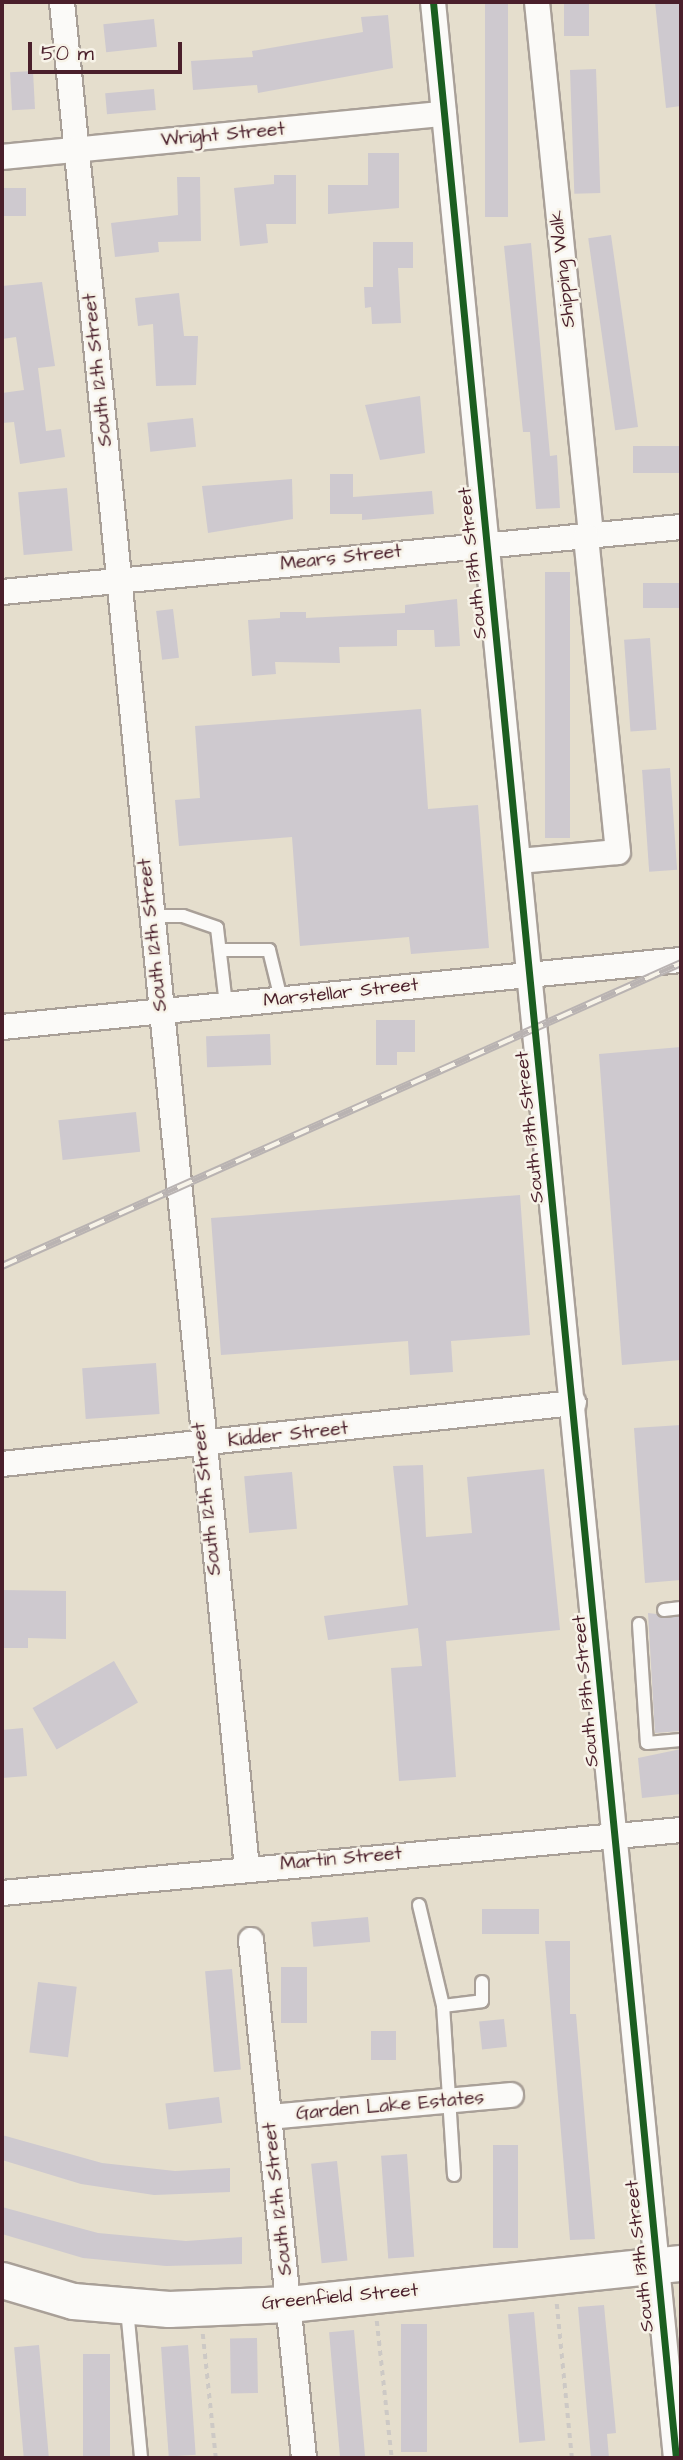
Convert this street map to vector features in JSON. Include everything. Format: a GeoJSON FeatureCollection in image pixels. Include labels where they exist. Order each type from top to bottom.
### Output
{"type":"FeatureCollection","features":[{"type":"Feature","properties":{"kind":"main road","name":"Greenfield Street"},"geometry":{"type":"LineString","coordinates":[[2,2280],[127,2308],[200,2307],[289,2304],[669,2264]]}},
{"type":"Feature","properties":{"kind":"street","name":"South 12th Street"},"geometry":{"type":"LineString","coordinates":[[62,2],[161,1012],[200,1444],[247,1867]]}},
{"type":"Feature","properties":{"kind":"street","name":"South 13th Street"},"geometry":{"type":"LineString","coordinates":[[433,2],[616,1836],[669,2264],[676,2458]]}},
{"type":"Feature","properties":{"kind":"street","name":"Shipping Walk"},"geometry":{"type":"LineString","coordinates":[[519,861],[618,852],[537,2]]}},
{"type":"Feature","properties":{"kind":"street","name":"Wright Street"},"geometry":{"type":"LineString","coordinates":[[2,157],[444,114]]}},
{"type":"Feature","properties":{"kind":"street","name":"Mears Street"},"geometry":{"type":"LineString","coordinates":[[2,592],[681,527]]}},
{"type":"Feature","properties":{"kind":"street","name":"Marstellar Street"},"geometry":{"type":"LineString","coordinates":[[2,1027],[681,960]]}},
{"type":"Feature","properties":{"kind":"street","name":"Kidder Street"},"geometry":{"type":"LineString","coordinates":[[2,1464],[574,1403]]}},
{"type":"Feature","properties":{"kind":"street","name":"Martin Street"},"geometry":{"type":"LineString","coordinates":[[2,1893],[247,1867],[681,1830]]}},
{"type":"Feature","properties":{"kind":"street","name":"South 12th Street"},"geometry":{"type":"LineString","coordinates":[[251,1940],[304,2458]]}},
{"type":"Feature","properties":{"kind":"street","name":"Garden Lake Estates"},"geometry":{"type":"LineString","coordinates":[[270,2117],[512,2095]]}},
{"type":"Feature","properties":{"kind":"lane"},"geometry":{"type":"LineString","coordinates":[[151,916],[210,921],[220,950],[226,1005]]}},
{"type":"Feature","properties":{"kind":"lane"},"geometry":{"type":"LineString","coordinates":[[220,950],[269,950],[281,999]]}},
{"type":"Feature","properties":{"kind":"lane"},"geometry":{"type":"LineString","coordinates":[[664,1610],[681,1608]]}},
{"type":"Feature","properties":{"kind":"lane"},"geometry":{"type":"LineString","coordinates":[[639,1624],[647,1743],[681,1740]]}},
{"type":"Feature","properties":{"kind":"lane"},"geometry":{"type":"LineString","coordinates":[[419,1905],[443,2006],[452,2101],[454,2175]]}},
{"type":"Feature","properties":{"kind":"lane"},"geometry":{"type":"LineString","coordinates":[[443,2006],[482,2001],[481,1982]]}},
{"type":"Feature","properties":{"kind":"lane"},"geometry":{"type":"LineString","coordinates":[[127,2308],[141,2458]]}},
{"type":"Feature","properties":{"kind":"path"},"geometry":{"type":"LineString","coordinates":[[554,2276],[572,2458]]}},
{"type":"Feature","properties":{"kind":"path"},"geometry":{"type":"LineString","coordinates":[[374,2295],[392,2458]]}},
{"type":"Feature","properties":{"kind":"path"},"geometry":{"type":"LineString","coordinates":[[200,2307],[216,2458]]}},
{"type":"Feature","properties":{"kind":"building"},"geometry":{"type":"Polygon","coordinates":[[[485,2],[508,2],[508,217],[485,217],[485,2]]]}},
{"type":"Feature","properties":{"kind":"building"},"geometry":{"type":"Polygon","coordinates":[[[564,2],[589,2],[589,36],[564,36],[564,2]]]}},
{"type":"Feature","properties":{"kind":"building"},"geometry":{"type":"Polygon","coordinates":[[[655,2],[680,2],[681,106],[666,108],[655,2]]]}},
{"type":"Feature","properties":{"kind":"building"},"geometry":{"type":"Polygon","coordinates":[[[388,15],[393,68],[258,93],[257,85],[193,90],[191,61],[253,57],[252,51],[363,32],[361,17],[388,15]]]}},
{"type":"Feature","properties":{"kind":"building"},"geometry":{"type":"Polygon","coordinates":[[[154,19],[157,47],[106,52],[103,24],[154,19]]]}},
{"type":"Feature","properties":{"kind":"building"},"geometry":{"type":"Polygon","coordinates":[[[596,69],[600,193],[574,194],[570,70],[596,69]]]}},
{"type":"Feature","properties":{"kind":"building"},"geometry":{"type":"Polygon","coordinates":[[[33,71],[35,109],[12,110],[10,72],[33,71]]]}},
{"type":"Feature","properties":{"kind":"building"},"geometry":{"type":"Polygon","coordinates":[[[154,89],[156,110],[107,114],[105,93],[154,89]]]}},
{"type":"Feature","properties":{"kind":"building"},"geometry":{"type":"Polygon","coordinates":[[[368,153],[399,153],[399,208],[328,214],[328,185],[368,185],[368,153]]]}},
{"type":"Feature","properties":{"kind":"building"},"geometry":{"type":"Polygon","coordinates":[[[274,175],[296,175],[296,224],[266,224],[268,243],[240,246],[234,188],[274,184],[274,175]]]}},
{"type":"Feature","properties":{"kind":"building"},"geometry":{"type":"Polygon","coordinates":[[[177,177],[200,177],[201,241],[158,242],[159,252],[115,257],[111,223],[178,215],[177,177]]]}},
{"type":"Feature","properties":{"kind":"building"},"geometry":{"type":"Polygon","coordinates":[[[2,188],[26,188],[26,216],[2,216],[2,188]]]}},
{"type":"Feature","properties":{"kind":"building"},"geometry":{"type":"Polygon","coordinates":[[[611,235],[638,427],[615,430],[588,238],[611,235]]]}},
{"type":"Feature","properties":{"kind":"building"},"geometry":{"type":"Polygon","coordinates":[[[373,242],[413,242],[413,268],[398,268],[401,323],[372,324],[371,307],[365,308],[364,287],[373,287],[373,242]]]}},
{"type":"Feature","properties":{"kind":"building"},"geometry":{"type":"Polygon","coordinates":[[[531,243],[550,456],[557,455],[560,508],[536,509],[530,432],[523,432],[504,246],[531,243]]]}},
{"type":"Feature","properties":{"kind":"building"},"geometry":{"type":"Polygon","coordinates":[[[42,282],[55,366],[38,368],[46,431],[61,429],[65,457],[20,464],[14,422],[2,423],[2,393],[24,390],[16,337],[2,339],[2,286],[42,282]]]}},
{"type":"Feature","properties":{"kind":"building"},"geometry":{"type":"Polygon","coordinates":[[[179,293],[184,336],[198,336],[196,385],[156,386],[153,324],[138,326],[135,298],[179,293]]]}},
{"type":"Feature","properties":{"kind":"building"},"geometry":{"type":"Polygon","coordinates":[[[420,396],[425,453],[380,460],[365,405],[420,396]]]}},
{"type":"Feature","properties":{"kind":"building"},"geometry":{"type":"Polygon","coordinates":[[[193,418],[196,447],[150,452],[147,423],[193,418]]]}},
{"type":"Feature","properties":{"kind":"building"},"geometry":{"type":"Polygon","coordinates":[[[633,446],[681,446],[681,473],[633,473],[633,446]]]}},
{"type":"Feature","properties":{"kind":"building"},"geometry":{"type":"Polygon","coordinates":[[[330,474],[353,474],[353,497],[432,491],[434,514],[362,520],[362,514],[330,514],[330,474]]]}},
{"type":"Feature","properties":{"kind":"building"},"geometry":{"type":"Polygon","coordinates":[[[292,479],[293,519],[208,533],[202,486],[292,479]]]}},
{"type":"Feature","properties":{"kind":"building"},"geometry":{"type":"Polygon","coordinates":[[[67,488],[72,551],[24,555],[18,492],[67,488]]]}},
{"type":"Feature","properties":{"kind":"building"},"geometry":{"type":"Polygon","coordinates":[[[545,572],[570,572],[570,838],[545,838],[545,572]]]}},
{"type":"Feature","properties":{"kind":"building"},"geometry":{"type":"Polygon","coordinates":[[[643,583],[681,583],[681,608],[643,608],[643,583]]]}},
{"type":"Feature","properties":{"kind":"building"},"geometry":{"type":"Polygon","coordinates":[[[457,599],[460,646],[435,647],[434,630],[397,630],[397,646],[339,647],[340,663],[275,662],[276,674],[252,676],[248,620],[280,618],[280,612],[306,612],[306,618],[405,613],[405,605],[457,599]]]}},
{"type":"Feature","properties":{"kind":"building"},"geometry":{"type":"Polygon","coordinates":[[[173,609],[179,658],[162,660],[156,611],[173,609]]]}},
{"type":"Feature","properties":{"kind":"building"},"geometry":{"type":"Polygon","coordinates":[[[650,638],[656,730],[630,732],[624,640],[650,638]]]}},
{"type":"Feature","properties":{"kind":"building"},"geometry":{"type":"Polygon","coordinates":[[[421,709],[428,809],[478,805],[489,948],[411,954],[409,937],[300,946],[292,837],[179,846],[175,800],[200,798],[195,726],[421,709]]]}},
{"type":"Feature","properties":{"kind":"building"},"geometry":{"type":"Polygon","coordinates":[[[670,768],[677,870],[649,872],[642,770],[670,768]]]}},
{"type":"Feature","properties":{"kind":"building"},"geometry":{"type":"Polygon","coordinates":[[[376,1020],[415,1020],[415,1052],[397,1052],[397,1065],[376,1065],[376,1020]]]}},
{"type":"Feature","properties":{"kind":"building"},"geometry":{"type":"Polygon","coordinates":[[[270,1034],[271,1065],[207,1067],[206,1036],[270,1034]]]}},
{"type":"Feature","properties":{"kind":"building"},"geometry":{"type":"Polygon","coordinates":[[[681,1047],[681,1360],[622,1365],[599,1054],[681,1047]]]}},
{"type":"Feature","properties":{"kind":"building"},"geometry":{"type":"Polygon","coordinates":[[[136,1112],[140,1152],[63,1160],[58,1120],[136,1112]]]}},
{"type":"Feature","properties":{"kind":"building"},"geometry":{"type":"Polygon","coordinates":[[[520,1195],[530,1335],[451,1341],[453,1372],[410,1375],[408,1341],[221,1355],[211,1218],[520,1195]]]}},
{"type":"Feature","properties":{"kind":"building"},"geometry":{"type":"Polygon","coordinates":[[[156,1363],[160,1414],[86,1419],[82,1368],[156,1363]]]}},
{"type":"Feature","properties":{"kind":"building"},"geometry":{"type":"Polygon","coordinates":[[[681,1425],[681,1580],[645,1583],[634,1428],[681,1425]]]}},
{"type":"Feature","properties":{"kind":"building"},"geometry":{"type":"Polygon","coordinates":[[[423,1465],[426,1537],[472,1533],[467,1477],[544,1469],[560,1630],[446,1641],[456,1777],[399,1781],[391,1668],[422,1666],[418,1628],[328,1640],[324,1616],[408,1605],[393,1466],[423,1465]]]}},
{"type":"Feature","properties":{"kind":"building"},"geometry":{"type":"Polygon","coordinates":[[[292,1472],[297,1529],[249,1533],[244,1476],[292,1472]]]}},
{"type":"Feature","properties":{"kind":"building"},"geometry":{"type":"Polygon","coordinates":[[[2,1590],[66,1591],[66,1639],[28,1638],[28,1648],[2,1648],[2,1590]]]}},
{"type":"Feature","properties":{"kind":"building"},"geometry":{"type":"Polygon","coordinates":[[[648,1613],[681,1617],[681,1731],[655,1733],[648,1613]]]}},
{"type":"Feature","properties":{"kind":"building"},"geometry":{"type":"Polygon","coordinates":[[[114,1661],[138,1703],[57,1750],[33,1708],[114,1661]]]}},
{"type":"Feature","properties":{"kind":"building"},"geometry":{"type":"Polygon","coordinates":[[[23,1728],[27,1776],[2,1778],[2,1730],[23,1728]]]}},
{"type":"Feature","properties":{"kind":"building"},"geometry":{"type":"Polygon","coordinates":[[[681,1749],[681,1794],[642,1798],[638,1758],[681,1749]]]}},
{"type":"Feature","properties":{"kind":"building"},"geometry":{"type":"Polygon","coordinates":[[[482,1909],[539,1909],[539,1934],[482,1934],[482,1909]]]}},
{"type":"Feature","properties":{"kind":"building"},"geometry":{"type":"Polygon","coordinates":[[[368,1917],[370,1942],[313,1947],[311,1922],[368,1917]]]}},
{"type":"Feature","properties":{"kind":"building"},"geometry":{"type":"Polygon","coordinates":[[[545,1941],[570,1941],[570,2014],[576,2014],[595,2239],[570,2240],[545,1941]]]}},
{"type":"Feature","properties":{"kind":"building"},"geometry":{"type":"Polygon","coordinates":[[[281,1967],[307,1967],[307,2023],[281,2023],[281,1967]]]}},
{"type":"Feature","properties":{"kind":"building"},"geometry":{"type":"Polygon","coordinates":[[[232,1969],[241,2070],[214,2072],[205,1971],[232,1969]]]}},
{"type":"Feature","properties":{"kind":"building"},"geometry":{"type":"Polygon","coordinates":[[[38,1982],[77,1987],[68,2057],[29,2052],[38,1982]]]}},
{"type":"Feature","properties":{"kind":"building"},"geometry":{"type":"Polygon","coordinates":[[[504,2019],[507,2047],[482,2049],[479,2022],[504,2019]]]}},
{"type":"Feature","properties":{"kind":"building"},"geometry":{"type":"Polygon","coordinates":[[[371,2031],[396,2031],[396,2060],[371,2060],[371,2031]]]}},
{"type":"Feature","properties":{"kind":"building"},"geometry":{"type":"Polygon","coordinates":[[[219,2097],[222,2123],[169,2129],[165,2104],[219,2097]]]}},
{"type":"Feature","properties":{"kind":"building"},"geometry":{"type":"Polygon","coordinates":[[[2,2135],[102,2163],[175,2171],[230,2168],[230,2192],[154,2195],[81,2184],[2,2160],[2,2135]]]}},
{"type":"Feature","properties":{"kind":"building"},"geometry":{"type":"Polygon","coordinates":[[[493,2145],[518,2145],[518,2248],[493,2248],[493,2145]]]}},
{"type":"Feature","properties":{"kind":"building"},"geometry":{"type":"Polygon","coordinates":[[[407,2154],[414,2257],[388,2259],[381,2156],[407,2154]]]}},
{"type":"Feature","properties":{"kind":"building"},"geometry":{"type":"Polygon","coordinates":[[[337,2161],[347,2260],[322,2263],[311,2164],[337,2161]]]}},
{"type":"Feature","properties":{"kind":"building"},"geometry":{"type":"Polygon","coordinates":[[[2,2207],[98,2233],[186,2241],[242,2237],[242,2264],[166,2266],[83,2258],[2,2234],[2,2207]]]}},
{"type":"Feature","properties":{"kind":"building"},"geometry":{"type":"Polygon","coordinates":[[[604,2305],[616,2433],[607,2434],[609,2458],[591,2458],[578,2307],[604,2305]]]}},
{"type":"Feature","properties":{"kind":"building"},"geometry":{"type":"Polygon","coordinates":[[[534,2312],[545,2441],[519,2443],[508,2314],[534,2312]]]}},
{"type":"Feature","properties":{"kind":"building"},"geometry":{"type":"Polygon","coordinates":[[[401,2324],[427,2324],[427,2452],[401,2452],[401,2324]]]}},
{"type":"Feature","properties":{"kind":"building"},"geometry":{"type":"Polygon","coordinates":[[[354,2330],[365,2458],[340,2458],[329,2332],[354,2330]]]}},
{"type":"Feature","properties":{"kind":"building"},"geometry":{"type":"Polygon","coordinates":[[[230,2338],[257,2338],[258,2393],[231,2393],[230,2338]]]}},
{"type":"Feature","properties":{"kind":"building"},"geometry":{"type":"Polygon","coordinates":[[[39,2345],[49,2458],[24,2458],[14,2347],[39,2345]]]}},
{"type":"Feature","properties":{"kind":"building"},"geometry":{"type":"Polygon","coordinates":[[[188,2345],[196,2455],[169,2457],[161,2347],[188,2345]]]}},
{"type":"Feature","properties":{"kind":"building"},"geometry":{"type":"Polygon","coordinates":[[[83,2354],[110,2354],[110,2458],[83,2458],[83,2354]]]}},
{"type":"Feature","properties":{"kind":"railway"},"geometry":{"type":"LineString","coordinates":[[2,1266],[681,963]]}},
{"type":"Feature","properties":{"kind":"cycle path"},"geometry":{"type":"LineString","coordinates":[[433,2],[676,2458]]}}]}
